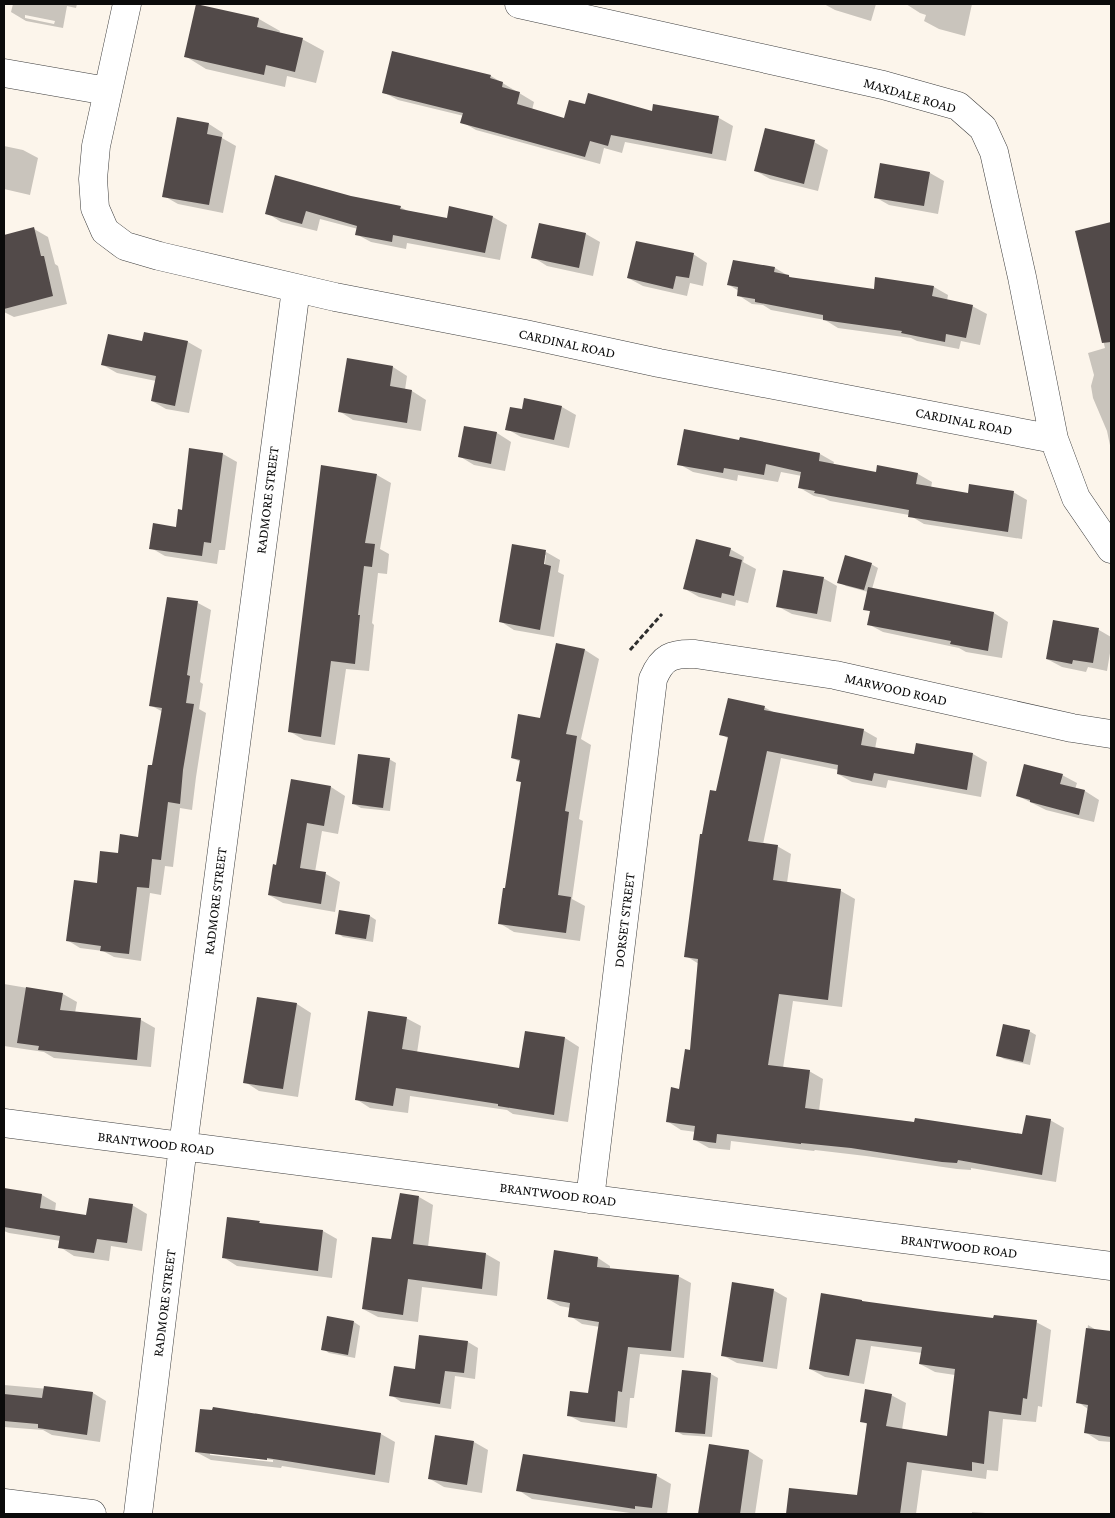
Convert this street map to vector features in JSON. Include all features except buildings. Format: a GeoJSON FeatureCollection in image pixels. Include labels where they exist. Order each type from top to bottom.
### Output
{"type":"FeatureCollection","features":[{"type":"Feature","properties":{"kind":"street"},"geometry":{"type":"LineString","coordinates":[[4,73],[107,91],[127,4]]}},
{"type":"Feature","properties":{"kind":"street","name":"MAXDALE ROAD"},"geometry":{"type":"LineString","coordinates":[[518,4],[883,85],[958,106],[983,128],[994,152],[1022,277],[1054,439]]}},
{"type":"Feature","properties":{"kind":"street","name":"CARDINAL ROAD"},"geometry":{"type":"LineString","coordinates":[[107,91],[96,146],[93,178],[95,208],[105,231],[125,246],[296,289],[525,334],[659,363],[1054,439]]}},
{"type":"Feature","properties":{"kind":"street","name":"RADMORE STREET"},"geometry":{"type":"LineString","coordinates":[[138,1514],[182,1146],[296,289]]}},
{"type":"Feature","properties":{"kind":"street"},"geometry":{"type":"LineString","coordinates":[[1054,439],[1076,498],[1111,548]]}},
{"type":"Feature","properties":{"kind":"street","name":"MARWOOD ROAD"},"geometry":{"type":"LineString","coordinates":[[679,654],[695,654],[836,675],[1062,726],[1111,734]]}},
{"type":"Feature","properties":{"kind":"street","name":"DORSET STREET"},"geometry":{"type":"LineString","coordinates":[[590,1198],[653,679],[658,667],[670,657],[679,654]]}},
{"type":"Feature","properties":{"kind":"street","name":"BRANTWOOD ROAD"},"geometry":{"type":"LineString","coordinates":[[4,1123],[1111,1266]]}},
{"type":"Feature","properties":{"kind":"street"},"geometry":{"type":"LineString","coordinates":[[4,1503],[92,1514]]}},
{"type":"Feature","properties":{"kind":"path"},"geometry":{"type":"LineString","coordinates":[[630,650],[662,614]]}}]}
